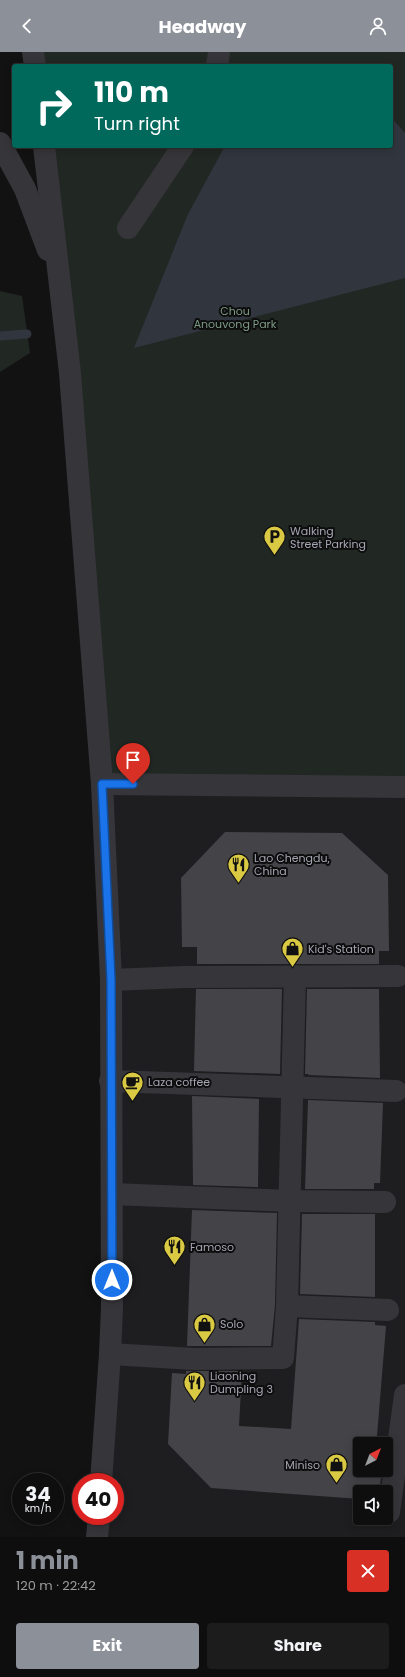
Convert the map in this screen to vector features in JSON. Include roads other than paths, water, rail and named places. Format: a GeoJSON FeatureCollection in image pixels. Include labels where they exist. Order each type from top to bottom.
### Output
{"type":"FeatureCollection","features":[{"type":"Feature","properties":{"kind":"street"},"geometry":{"type":"LineString","coordinates":[[33,52],[35,64]]}},
{"type":"Feature","properties":{"kind":"street"},"geometry":{"type":"LineString","coordinates":[[217,64],[219,52]]}},
{"type":"Feature","properties":{"kind":"street"},"geometry":{"type":"LineString","coordinates":[[0,143],[25,189],[60,284]]}},
{"type":"Feature","properties":{"kind":"street"},"geometry":{"type":"LineString","coordinates":[[44,148],[74,423],[102,784],[111,980],[110,1081],[112,1194],[110,1354],[102,1473]]}},
{"type":"Feature","properties":{"kind":"street"},"geometry":{"type":"LineString","coordinates":[[128,228],[182,148]]}},
{"type":"Feature","properties":{"kind":"street"},"geometry":{"type":"LineString","coordinates":[[102,784],[405,787]]}},
{"type":"Feature","properties":{"kind":"street"},"geometry":{"type":"LineString","coordinates":[[111,980],[295,976],[398,976]]}},
{"type":"Feature","properties":{"kind":"street"},"geometry":{"type":"LineString","coordinates":[[110,1354],[194,1359],[283,1358],[287,1306],[295,976]]}},
{"type":"Feature","properties":{"kind":"street"},"geometry":{"type":"LineString","coordinates":[[110,1081],[396,1091]]}},
{"type":"Feature","properties":{"kind":"street"},"geometry":{"type":"LineString","coordinates":[[112,1194],[289,1201],[385,1202]]}},
{"type":"Feature","properties":{"kind":"street"},"geometry":{"type":"LineString","coordinates":[[287,1306],[388,1310]]}},
{"type":"Feature","properties":{"kind":"street"},"geometry":{"type":"LineString","coordinates":[[393,1485],[405,1395]]}},
{"type":"Feature","properties":{"kind":"street"},"geometry":{"type":"LineString","coordinates":[[97,1537],[98,1525]]}},
{"type":"Feature","properties":{"kind":"waterway"},"geometry":{"type":"LineString","coordinates":[[0,336],[27,334]]}},
{"type":"Feature","properties":{"kind":"place","name":"Walking Street Parking"},"geometry":{"type":"Point","coordinates":[274,556]}},
{"type":"Feature","properties":{"kind":"place","name":"Lao Chengdu, China"},"geometry":{"type":"Point","coordinates":[238,884]}},
{"type":"Feature","properties":{"kind":"place","name":"Kid's Station"},"geometry":{"type":"Point","coordinates":[293,968]}},
{"type":"Feature","properties":{"kind":"place","name":"Laza coffee"},"geometry":{"type":"Point","coordinates":[133,1102]}},
{"type":"Feature","properties":{"kind":"place","name":"Famoso"},"geometry":{"type":"Point","coordinates":[174,1266]}},
{"type":"Feature","properties":{"kind":"place","name":"Solo"},"geometry":{"type":"Point","coordinates":[204,1344]}},
{"type":"Feature","properties":{"kind":"place","name":"Liaoning Dumpling 3"},"geometry":{"type":"Point","coordinates":[195,1402]}},
{"type":"Feature","properties":{"kind":"place","name":"Miniso"},"geometry":{"type":"Point","coordinates":[336,1484]}},
{"type":"Feature","properties":{"kind":"park label","name":"Chou Anouvong Park"},"geometry":{"type":"Point","coordinates":[235,317]}}]}
